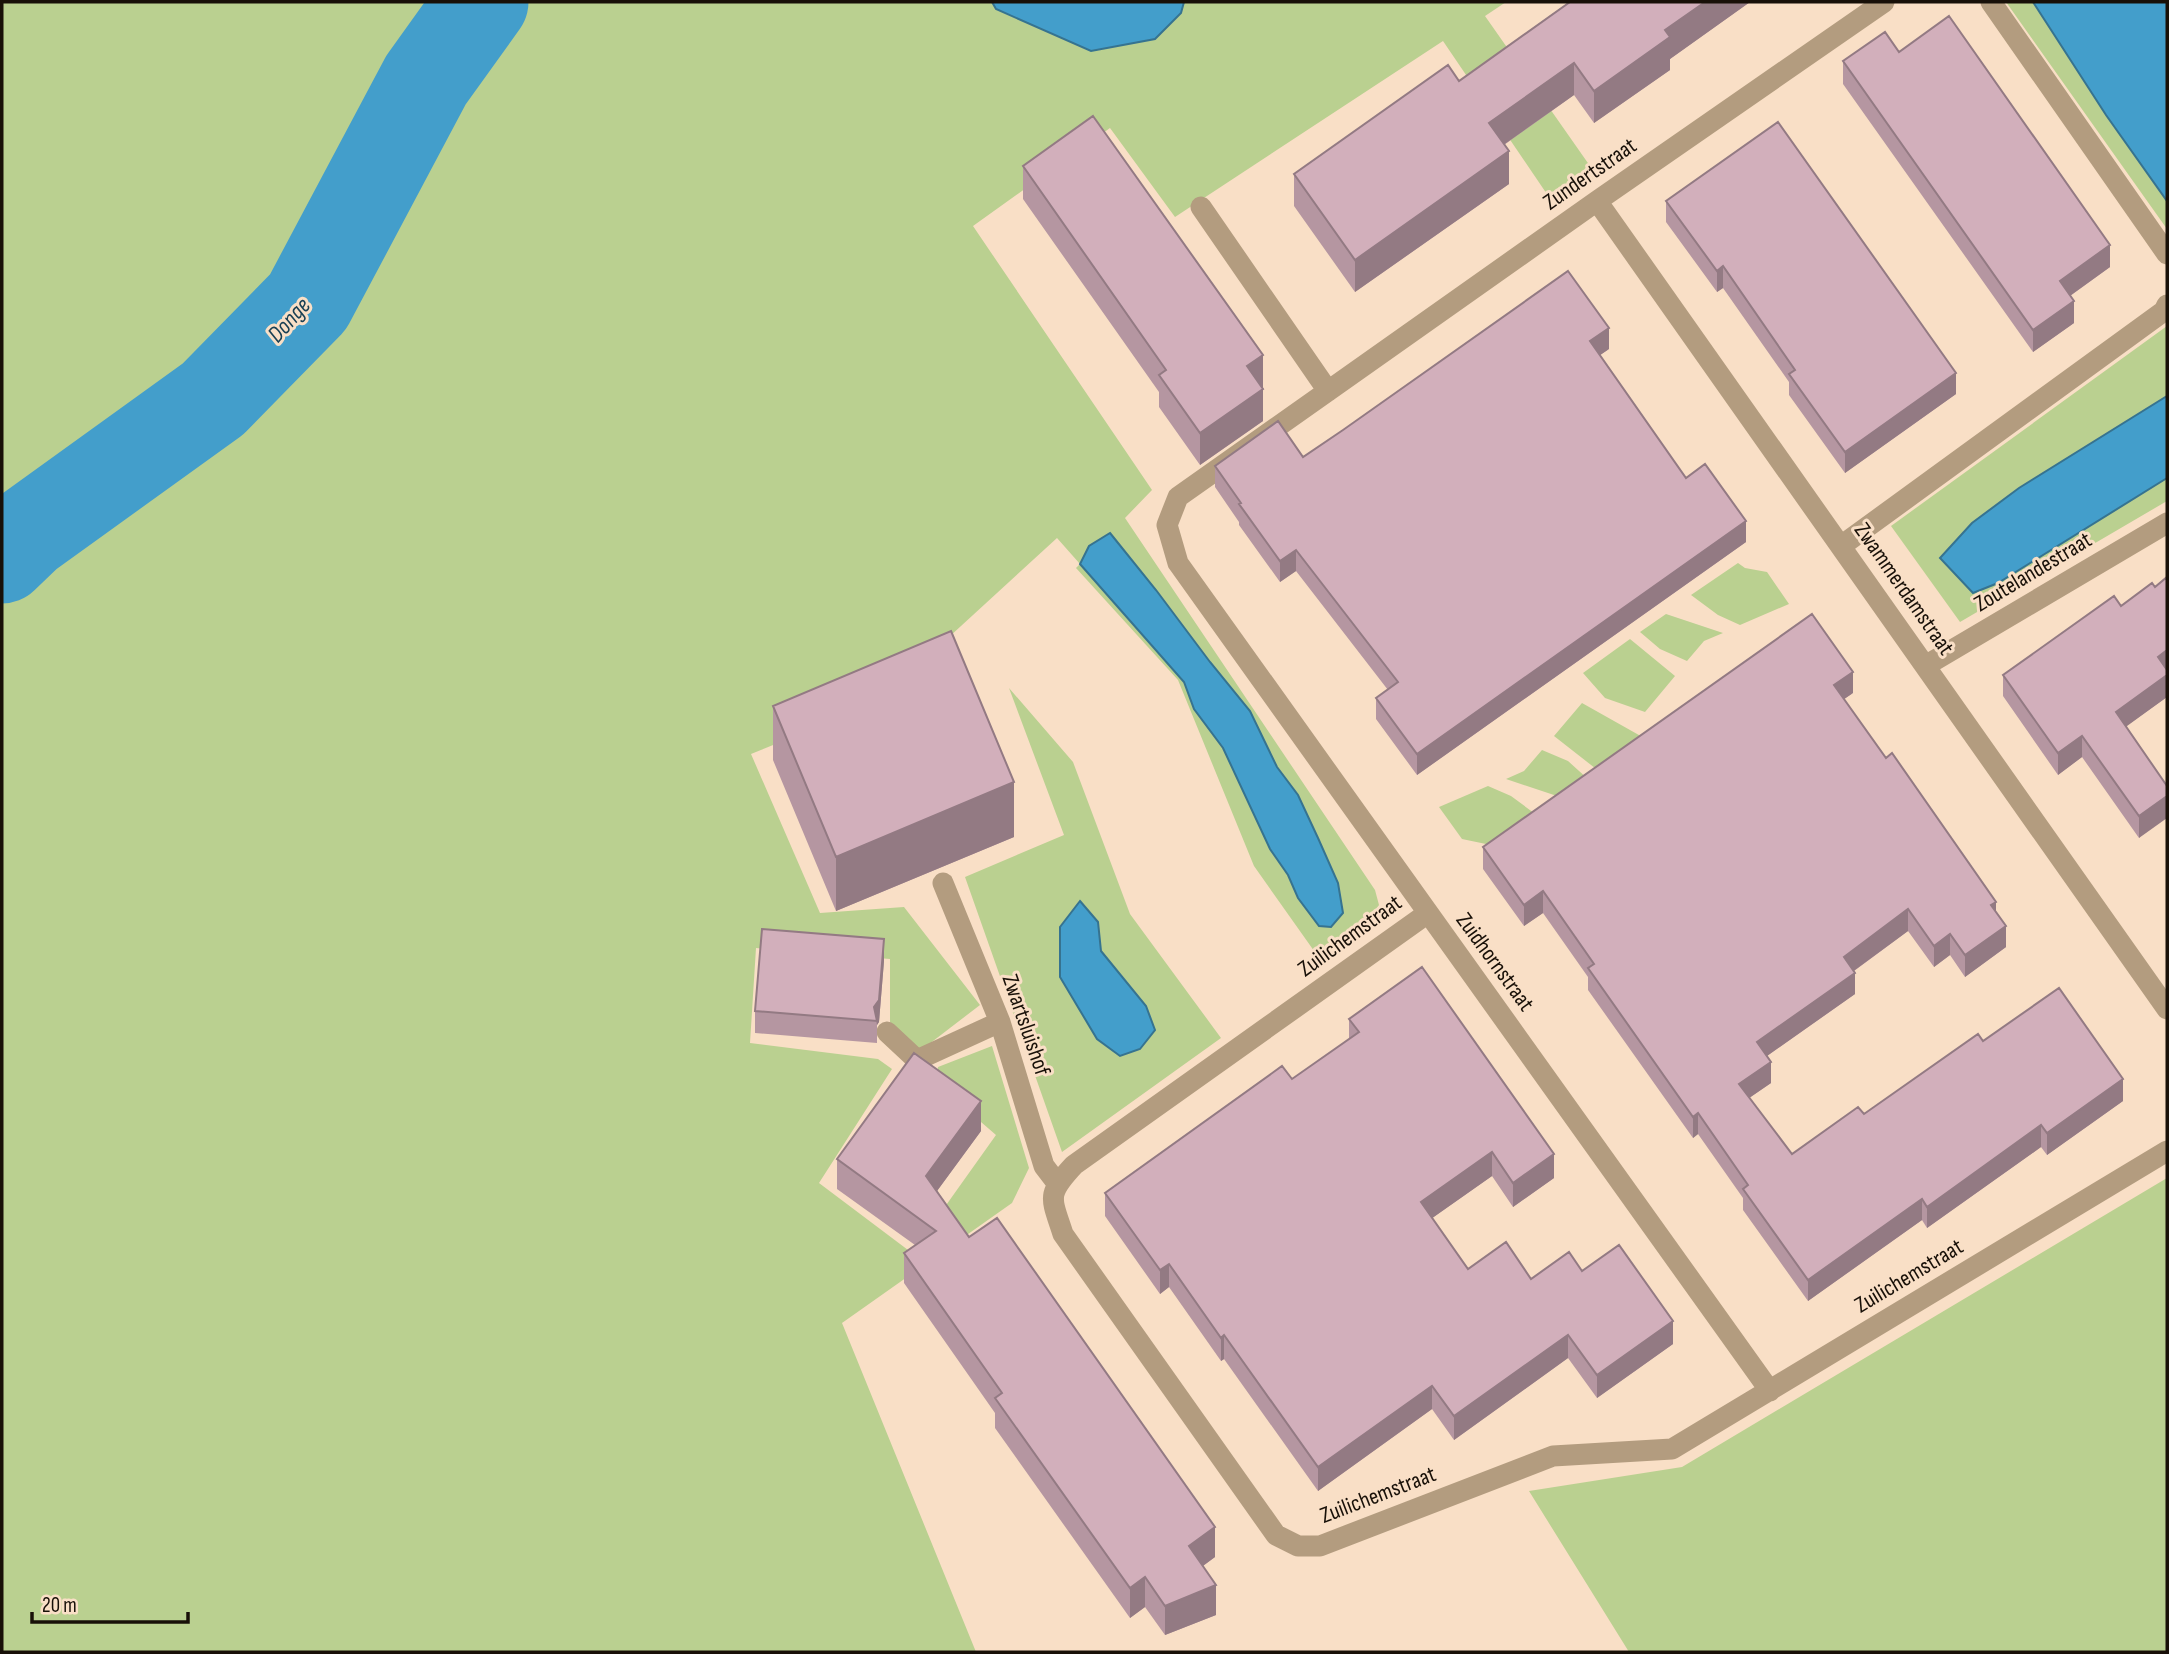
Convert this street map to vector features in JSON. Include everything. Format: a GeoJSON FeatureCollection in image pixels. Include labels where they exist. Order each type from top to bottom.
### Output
{"type":"FeatureCollection","features":[{"type":"Feature","properties":{"kind":"street","name":"Zundertstraat"},"geometry":{"type":"LineString","coordinates":[[1178,563],[1167,525],[1178,497],[1884,2]]}},
{"type":"Feature","properties":{"kind":"street"},"geometry":{"type":"LineString","coordinates":[[1991,2],[2167,254]]}},
{"type":"Feature","properties":{"kind":"street","name":"Zwammerdamstraat"},"geometry":{"type":"LineString","coordinates":[[1597,201],[2167,1009]]}},
{"type":"Feature","properties":{"kind":"street"},"geometry":{"type":"LineString","coordinates":[[1201,207],[1328,391]]}},
{"type":"Feature","properties":{"kind":"street"},"geometry":{"type":"LineString","coordinates":[[1841,546],[2164,311],[2167,305]]}},
{"type":"Feature","properties":{"kind":"street","name":"Zoutelandestraat"},"geometry":{"type":"LineString","coordinates":[[1926,666],[2167,523]]}},
{"type":"Feature","properties":{"kind":"street","name":"Zuidhornstraat"},"geometry":{"type":"LineString","coordinates":[[1178,563],[1770,1391]]}},
{"type":"Feature","properties":{"kind":"street","name":"Zwartsluishof"},"geometry":{"type":"LineString","coordinates":[[943,883],[1000,1022],[1044,1166],[1057,1183]]}},
{"type":"Feature","properties":{"kind":"street","name":"Zuilichemstraat"},"geometry":{"type":"LineString","coordinates":[[1428,913],[1074,1165],[1057,1183],[1052,1200],[1063,1234],[1276,1535],[1298,1546],[1321,1546],[1553,1456],[1672,1449],[2167,1151]]}},
{"type":"Feature","properties":{"kind":"street"},"geometry":{"type":"LineString","coordinates":[[887,1032],[917,1070],[1000,1022]]}},
{"type":"Feature","properties":{"kind":"green space"},"geometry":{"type":"Polygon","coordinates":[[[2,2],[1506,2],[1485,16],[1597,176],[1555,206],[1443,41],[1175,217],[1110,128],[973,226],[1152,490],[1125,518],[1375,890],[1379,905],[1360,934],[1324,965],[1254,866],[1178,680],[1076,568],[1080,564],[1057,538],[949,637],[963,668],[751,754],[820,913],[904,907],[980,1005],[920,1051],[890,1022],[890,959],[756,948],[750,1043],[878,1059],[892,1069],[819,1183],[912,1253],[996,1135],[936,1083],[938,1067],[992,1046],[1029,1168],[1012,1203],[842,1323],[976,1652],[2,1652],[2,2]]]}},
{"type":"Feature","properties":{"kind":"green space"},"geometry":{"type":"Polygon","coordinates":[[[2006,2],[2033,2],[2106,115],[2167,201],[2167,229],[2006,2]]]}},
{"type":"Feature","properties":{"kind":"green space"},"geometry":{"type":"Polygon","coordinates":[[[2167,326],[2167,396],[2019,488],[1998,583],[2167,478],[2167,501],[1960,622],[1891,526],[2167,326]]]}},
{"type":"Feature","properties":{"kind":"green space"},"geometry":{"type":"Polygon","coordinates":[[[1738,563],[1745,568],[1767,572],[1789,604],[1740,625],[1718,615],[1691,595],[1738,563]]]}},
{"type":"Feature","properties":{"kind":"green space"},"geometry":{"type":"Polygon","coordinates":[[[1666,614],[1723,633],[1704,641],[1687,661],[1660,649],[1640,632],[1666,614]]]}},
{"type":"Feature","properties":{"kind":"green space"},"geometry":{"type":"Polygon","coordinates":[[[1630,639],[1675,676],[1645,712],[1605,698],[1583,673],[1630,639]]]}},
{"type":"Feature","properties":{"kind":"green space"},"geometry":{"type":"Polygon","coordinates":[[[1009,688],[1073,762],[1130,914],[1221,1038],[1062,1152],[965,877],[1064,835],[1009,688]]]}},
{"type":"Feature","properties":{"kind":"green space"},"geometry":{"type":"Polygon","coordinates":[[[1582,703],[1646,739],[1600,772],[1554,736],[1582,703]]]}},
{"type":"Feature","properties":{"kind":"green space"},"geometry":{"type":"Polygon","coordinates":[[[1542,750],[1568,761],[1589,780],[1563,798],[1506,779],[1524,771],[1542,750]]]}},
{"type":"Feature","properties":{"kind":"green space"},"geometry":{"type":"Polygon","coordinates":[[[1488,786],[1511,796],[1538,816],[1491,849],[1486,844],[1462,839],[1439,807],[1488,786]]]}},
{"type":"Feature","properties":{"kind":"green space"},"geometry":{"type":"Polygon","coordinates":[[[2167,1178],[2167,1652],[1629,1652],[1529,1491],[1682,1467],[2167,1178]]]}},
{"type":"Feature","properties":{"kind":"water"},"geometry":{"type":"Polygon","coordinates":[[[992,2],[1184,2],[1181,13],[1155,39],[1091,51],[996,9],[992,2]]]}},
{"type":"Feature","properties":{"kind":"water"},"geometry":{"type":"Polygon","coordinates":[[[2033,2],[2167,2],[2167,201],[2106,115],[2033,2]]]}},
{"type":"Feature","properties":{"kind":"water"},"geometry":{"type":"Polygon","coordinates":[[[2167,396],[2167,478],[1998,583],[1973,593],[1940,558],[1972,523],[2019,488],[2167,396]]]}},
{"type":"Feature","properties":{"kind":"water"},"geometry":{"type":"Polygon","coordinates":[[[1110,533],[1250,711],[1277,767],[1298,795],[1338,883],[1343,913],[1331,927],[1319,926],[1298,898],[1288,875],[1270,849],[1223,748],[1194,709],[1184,682],[1080,564],[1089,546],[1110,533]]]}},
{"type":"Feature","properties":{"kind":"water"},"geometry":{"type":"Polygon","coordinates":[[[1080,901],[1098,922],[1101,951],[1146,1006],[1155,1030],[1140,1049],[1120,1056],[1097,1039],[1060,977],[1060,927],[1080,901]]]}},
{"type":"Feature","properties":{"kind":"building"},"geometry":{"type":"Polygon","coordinates":[[[1570,2],[1705,2],[1665,30],[1670,37],[1594,91],[1574,63],[1489,123],[1509,151],[1355,260],[1294,174],[1448,65],[1459,81],[1570,2]]]}},
{"type":"Feature","properties":{"kind":"building"},"geometry":{"type":"Polygon","coordinates":[[[1949,16],[2110,245],[2060,281],[2074,301],[2033,330],[1843,61],[1885,32],[1899,52],[1949,16]]]}},
{"type":"Feature","properties":{"kind":"building"},"geometry":{"type":"Polygon","coordinates":[[[1093,116],[1263,355],[1247,366],[1263,389],[1200,433],[1159,375],[1166,370],[1023,166],[1093,116]]]}},
{"type":"Feature","properties":{"kind":"building"},"geometry":{"type":"Polygon","coordinates":[[[1778,122],[1956,373],[1845,452],[1789,374],[1795,370],[1723,266],[1717,271],[1666,201],[1778,122]]]}},
{"type":"Feature","properties":{"kind":"building"},"geometry":{"type":"Polygon","coordinates":[[[1568,271],[1609,328],[1590,341],[1686,478],[1705,464],[1746,521],[1417,754],[1376,698],[1398,682],[1296,550],[1280,561],[1215,466],[1278,421],[1303,457],[1568,271]]]}},
{"type":"Feature","properties":{"kind":"building"},"geometry":{"type":"Polygon","coordinates":[[[2167,577],[2167,650],[2158,657],[2167,670],[2167,675],[2116,712],[2167,786],[2167,796],[2139,816],[2082,736],[2058,753],[2003,675],[2114,596],[2121,606],[2152,583],[2155,587],[2167,577]]]}},
{"type":"Feature","properties":{"kind":"building"},"geometry":{"type":"Polygon","coordinates":[[[1812,614],[1853,672],[1834,685],[1886,758],[1892,753],[1996,902],[1991,905],[2006,926],[1965,955],[1950,934],[1934,946],[1908,909],[1844,957],[1855,973],[1757,1042],[1771,1062],[1739,1084],[1792,1154],[1858,1107],[1864,1114],[1978,1034],[1983,1041],[2059,988],[2123,1079],[2047,1133],[2041,1125],[1927,1207],[1922,1199],[1808,1280],[1743,1189],[1748,1185],[1698,1113],[1693,1117],[1588,968],[1594,964],[1543,891],[1524,905],[1483,847],[1812,614]]]}},
{"type":"Feature","properties":{"kind":"building"},"geometry":{"type":"Polygon","coordinates":[[[951,631],[1014,782],[836,857],[773,706],[951,631]]]}},
{"type":"Feature","properties":{"kind":"building"},"geometry":{"type":"Polygon","coordinates":[[[762,929],[884,939],[879,1000],[874,1007],[877,1021],[755,1011],[762,929]]]}},
{"type":"Feature","properties":{"kind":"building"},"geometry":{"type":"Polygon","coordinates":[[[1422,967],[1554,1154],[1513,1183],[1492,1152],[1421,1202],[1468,1269],[1506,1242],[1531,1279],[1569,1252],[1582,1271],[1619,1245],[1673,1321],[1597,1375],[1568,1335],[1454,1416],[1432,1386],[1318,1467],[1224,1335],[1221,1338],[1169,1264],[1160,1270],[1105,1193],[1282,1066],[1292,1079],[1359,1032],[1349,1019],[1422,967]]]}},
{"type":"Feature","properties":{"kind":"building"},"geometry":{"type":"Polygon","coordinates":[[[914,1053],[981,1101],[926,1176],[969,1237],[997,1218],[1215,1527],[1189,1546],[1216,1585],[1165,1606],[1145,1577],[1130,1588],[995,1398],[1002,1393],[904,1253],[936,1231],[837,1159],[914,1053]]]}},
{"type":"Feature","properties":{"kind":"waterway","name":"Donge"},"geometry":{"type":"LineString","coordinates":[[2,557],[27,533],[213,399],[308,302],[426,80],[482,2]]}}]}
